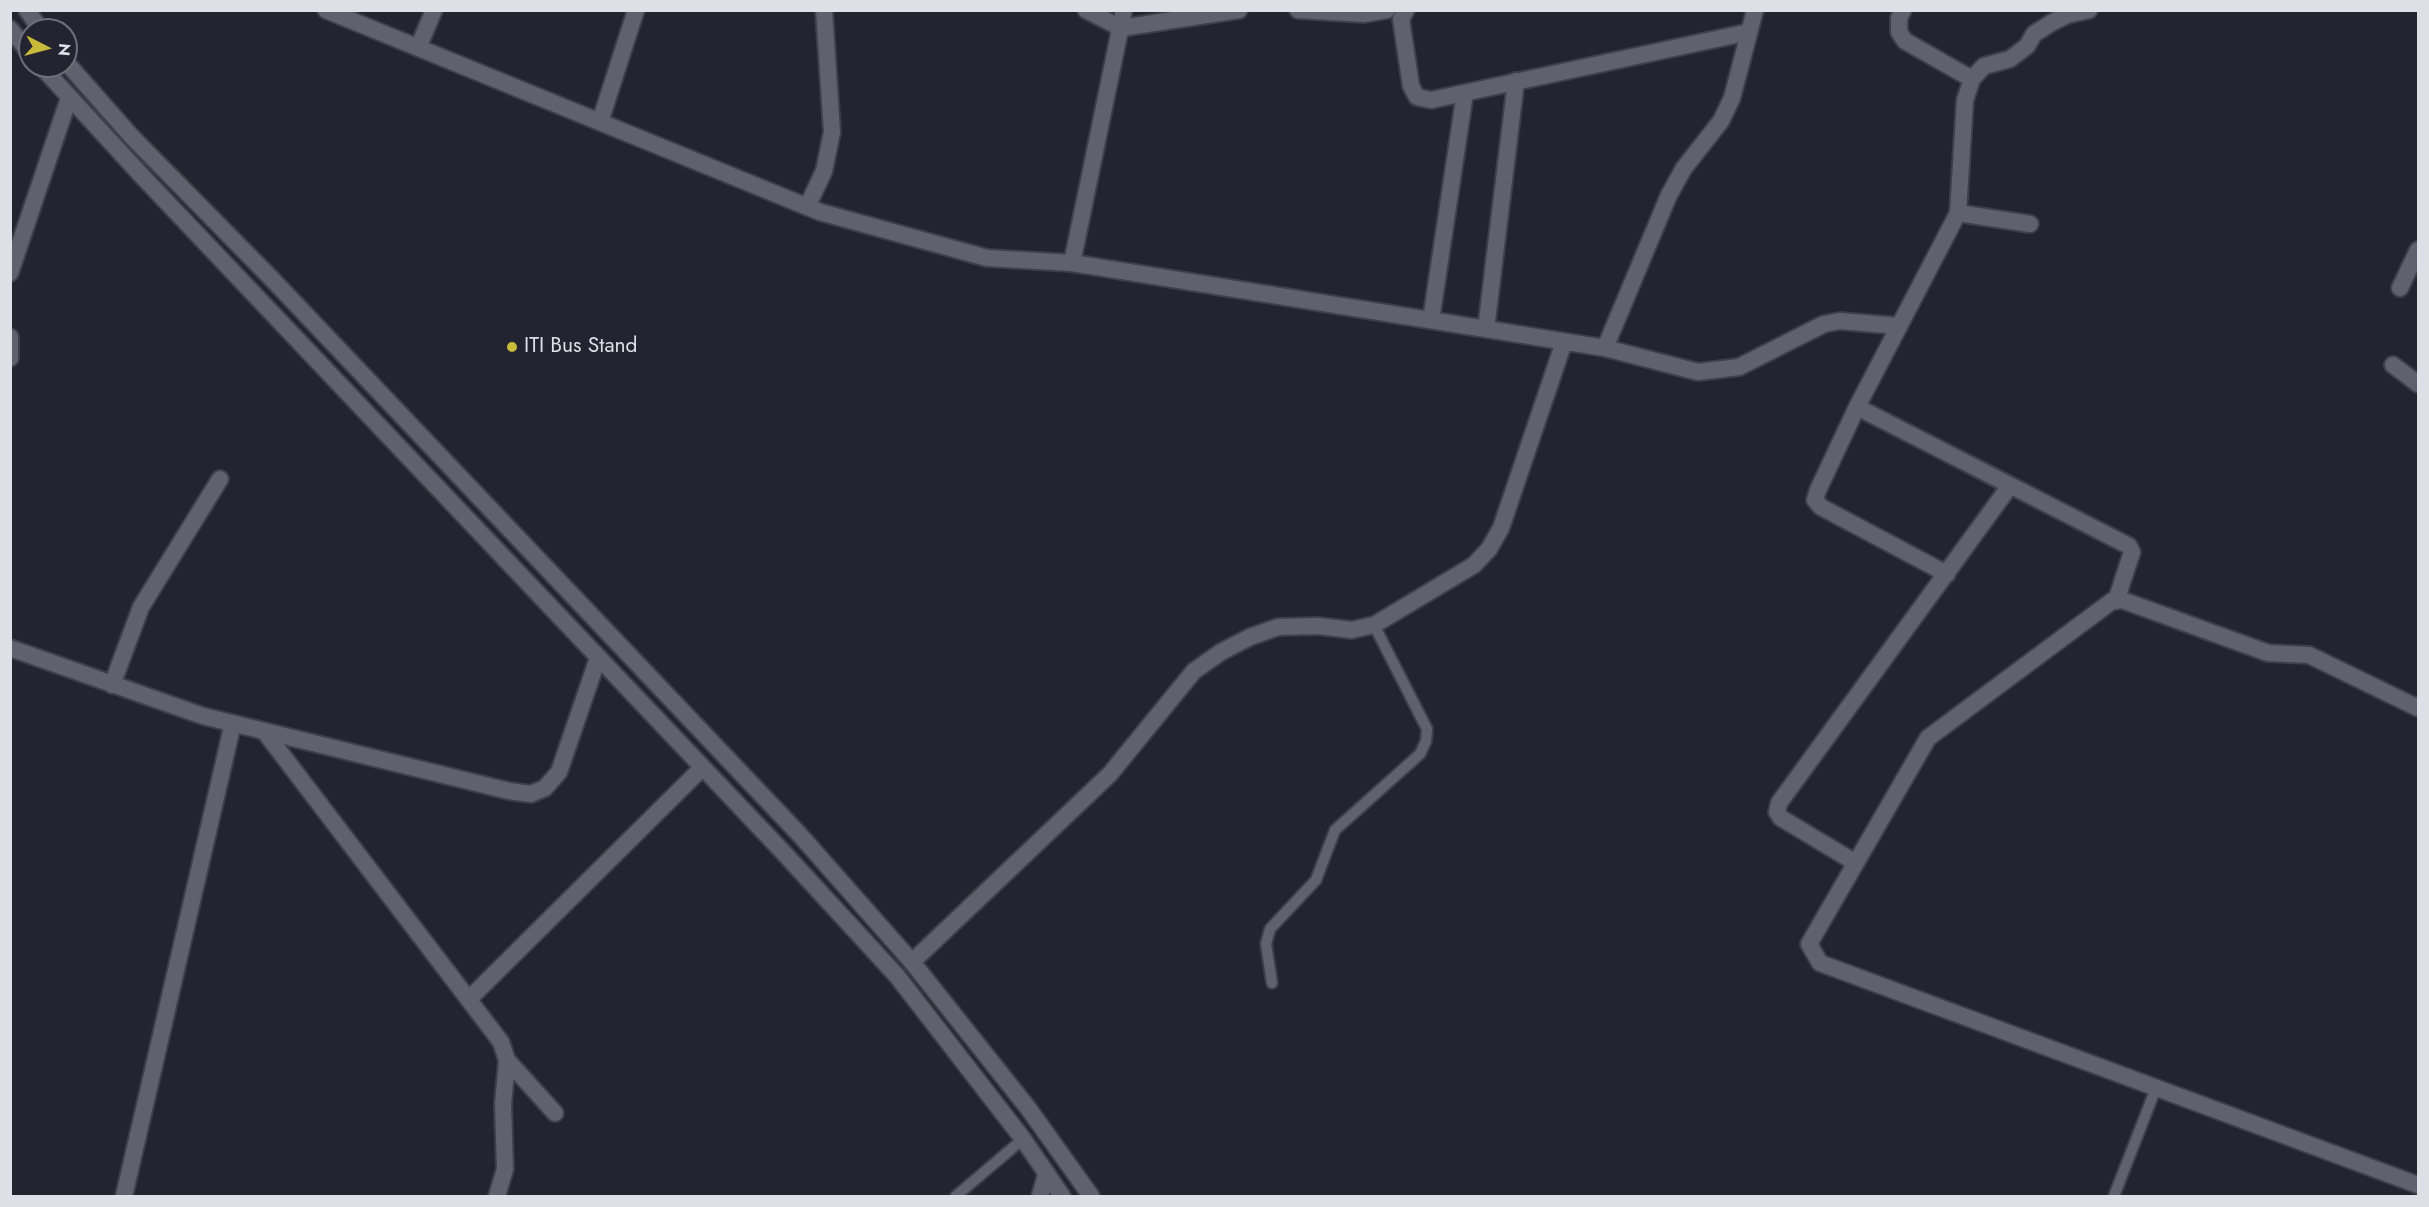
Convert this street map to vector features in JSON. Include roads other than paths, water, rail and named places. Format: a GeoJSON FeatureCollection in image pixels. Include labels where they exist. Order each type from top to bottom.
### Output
{"type":"FeatureCollection","features":[{"type":"Feature","properties":{"kind":"street"},"geometry":{"type":"LineString","coordinates":[[326,10],[807,207],[987,258],[1072,263],[1431,320],[1605,348],[1698,372],[1738,367],[1824,324],[1840,321],[1899,326]]}},
{"type":"Feature","properties":{"kind":"street"},"geometry":{"type":"LineString","coordinates":[[418,48],[434,10]]}},
{"type":"Feature","properties":{"kind":"street"},"geometry":{"type":"LineString","coordinates":[[600,122],[634,23],[636,10]]}},
{"type":"Feature","properties":{"kind":"street"},"geometry":{"type":"LineString","coordinates":[[807,207],[824,171],[832,132],[824,10]]}},
{"type":"Feature","properties":{"kind":"street"},"geometry":{"type":"LineString","coordinates":[[1086,10],[1121,28],[1239,10]]}},
{"type":"Feature","properties":{"kind":"street"},"geometry":{"type":"LineString","coordinates":[[1072,263],[1124,10]]}},
{"type":"Feature","properties":{"kind":"street"},"geometry":{"type":"LineString","coordinates":[[1298,10],[1364,14],[1387,10]]}},
{"type":"Feature","properties":{"kind":"street"},"geometry":{"type":"LineString","coordinates":[[1406,10],[1401,19],[1412,86],[1417,97],[1431,100],[1749,32]]}},
{"type":"Feature","properties":{"kind":"street"},"geometry":{"type":"LineString","coordinates":[[1605,348],[1669,195],[1684,168],[1721,121],[1732,98],[1755,10]]}},
{"type":"Feature","properties":{"kind":"street"},"geometry":{"type":"LineString","coordinates":[[1903,10],[1899,18],[1899,32],[1905,41],[1972,79]]}},
{"type":"Feature","properties":{"kind":"street"},"geometry":{"type":"LineString","coordinates":[[1947,574],[1821,507],[1815,500],[1857,407],[1958,213],[1965,100],[1972,79],[1983,66],[2010,59],[2027,46],[2034,34],[2051,23],[2067,15],[2089,10]]}},
{"type":"Feature","properties":{"kind":"street"},"geometry":{"type":"LineString","coordinates":[[78,76],[132,137],[295,303],[800,835],[912,962],[1028,1108],[1090,1197]]}},
{"type":"Feature","properties":{"kind":"street"},"geometry":{"type":"LineString","coordinates":[[52,78],[783,852],[897,976],[1023,1139],[1062,1197]]}},
{"type":"Feature","properties":{"kind":"street"},"geometry":{"type":"LineString","coordinates":[[1486,329],[1516,81]]}},
{"type":"Feature","properties":{"kind":"street"},"geometry":{"type":"LineString","coordinates":[[1431,320],[1465,93]]}},
{"type":"Feature","properties":{"kind":"street"},"geometry":{"type":"LineString","coordinates":[[10,273],[69,98]]}},
{"type":"Feature","properties":{"kind":"street"},"geometry":{"type":"LineString","coordinates":[[1958,213],[2030,224]]}},
{"type":"Feature","properties":{"kind":"street"},"geometry":{"type":"LineString","coordinates":[[2400,288],[2418,250]]}},
{"type":"Feature","properties":{"kind":"street"},"geometry":{"type":"LineString","coordinates":[[277,319],[295,303]]}},
{"type":"Feature","properties":{"kind":"street"},"geometry":{"type":"LineString","coordinates":[[10,336],[10,358]]}},
{"type":"Feature","properties":{"kind":"street"},"geometry":{"type":"LineString","coordinates":[[912,962],[1110,774],[1189,678],[1221,652],[1250,637],[1278,627],[1318,626],[1352,630],[1374,625],[1473,565],[1489,549],[1501,528],[1564,342]]}},
{"type":"Feature","properties":{"kind":"street"},"geometry":{"type":"LineString","coordinates":[[323,367],[339,350]]}},
{"type":"Feature","properties":{"kind":"street"},"geometry":{"type":"LineString","coordinates":[[2393,365],[2418,384]]}},
{"type":"Feature","properties":{"kind":"street"},"geometry":{"type":"LineString","coordinates":[[1857,407],[2009,487],[2128,546],[2132,552],[2116,601]]}},
{"type":"Feature","properties":{"kind":"street"},"geometry":{"type":"LineString","coordinates":[[111,685],[141,607],[220,479]]}},
{"type":"Feature","properties":{"kind":"street"},"geometry":{"type":"LineString","coordinates":[[1856,863],[1781,818],[1777,812],[1779,804],[2009,487]]}},
{"type":"Feature","properties":{"kind":"street"},"geometry":{"type":"LineString","coordinates":[[2418,708],[2309,655],[2268,653],[2122,600],[2116,601],[1929,738],[1809,944],[1820,963],[2418,1185]]}},
{"type":"Feature","properties":{"kind":"street"},"geometry":{"type":"LineString","coordinates":[[10,648],[203,716],[531,794],[545,788],[559,772],[598,657]]}},
{"type":"Feature","properties":{"kind":"street"},"geometry":{"type":"LineString","coordinates":[[124,1197],[232,723]]}},
{"type":"Feature","properties":{"kind":"street"},"geometry":{"type":"LineString","coordinates":[[264,730],[501,1042],[507,1060],[503,1104],[505,1170],[497,1197]]}},
{"type":"Feature","properties":{"kind":"street"},"geometry":{"type":"LineString","coordinates":[[469,999],[702,768]]}},
{"type":"Feature","properties":{"kind":"street"},"geometry":{"type":"LineString","coordinates":[[507,1060],[555,1113]]}},
{"type":"Feature","properties":{"kind":"street"},"geometry":{"type":"LineString","coordinates":[[1040,1197],[1046,1174]]}},
{"type":"Feature","properties":{"kind":"lane"},"geometry":{"type":"LineString","coordinates":[[1272,983],[1266,944],[1270,928],[1317,880],[1335,830],[1419,753],[1426,741],[1426,729],[1374,625]]}},
{"type":"Feature","properties":{"kind":"lane"},"geometry":{"type":"LineString","coordinates":[[2114,1197],[2156,1088]]}},
{"type":"Feature","properties":{"kind":"lane"},"geometry":{"type":"LineString","coordinates":[[956,1197],[1023,1139]]}},
{"type":"Feature","properties":{"kind":"place","name":"ITI Bus Stand"},"geometry":{"type":"Point","coordinates":[512,347]}}]}
